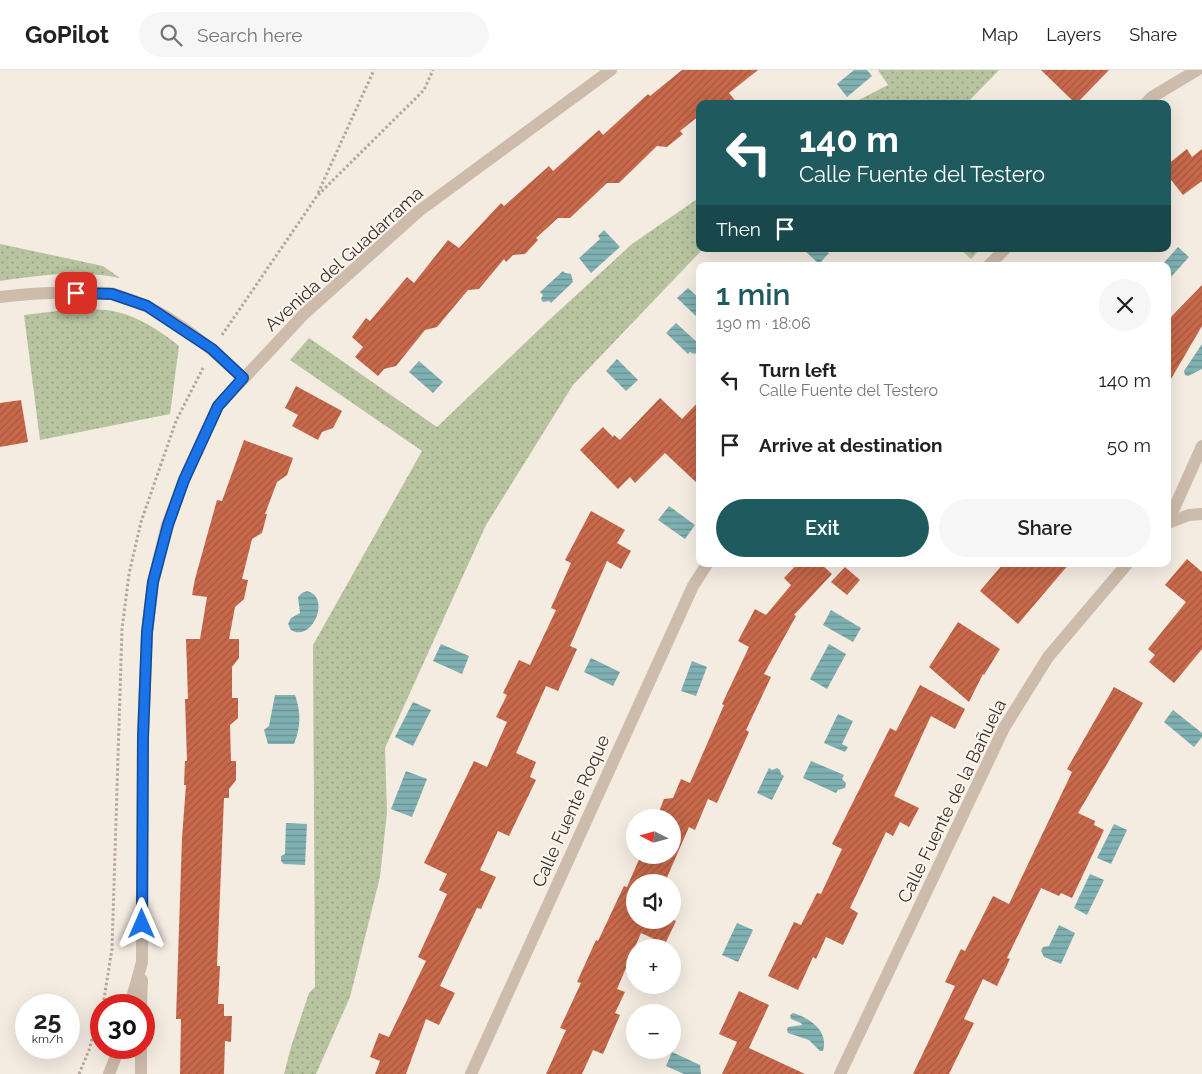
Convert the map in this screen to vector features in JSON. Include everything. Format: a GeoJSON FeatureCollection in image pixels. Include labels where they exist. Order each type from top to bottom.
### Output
{"type":"FeatureCollection","features":[{"type":"Feature","properties":{"kind":"street","name":"Avenida del Guadarrama"},"geometry":{"type":"LineString","coordinates":[[133,994],[142,962],[143,737],[147,632],[153,582],[168,525],[184,480],[218,406],[304,314],[419,211],[611,70]]}},
{"type":"Feature","properties":{"kind":"street"},"geometry":{"type":"LineString","coordinates":[[1149,100],[1197,70]]}},
{"type":"Feature","properties":{"kind":"street"},"geometry":{"type":"LineString","coordinates":[[992,262],[1002,252]]}},
{"type":"Feature","properties":{"kind":"street"},"geometry":{"type":"LineString","coordinates":[[0,298],[17,295],[66,293],[112,294],[147,306],[212,349],[243,378]]}},
{"type":"Feature","properties":{"kind":"street"},"geometry":{"type":"LineString","coordinates":[[1171,516],[1202,446]]}},
{"type":"Feature","properties":{"kind":"street"},"geometry":{"type":"LineString","coordinates":[[1171,522],[1189,515],[1202,514]]}},
{"type":"Feature","properties":{"kind":"street","name":"Calle Fuente Roque"},"geometry":{"type":"LineString","coordinates":[[471,1074],[693,586],[705,567]]}},
{"type":"Feature","properties":{"kind":"street","name":"Calle Fuente de la Bañuela"},"geometry":{"type":"LineString","coordinates":[[840,1074],[1004,728],[1048,656],[1124,567]]}},
{"type":"Feature","properties":{"kind":"street"},"geometry":{"type":"LineString","coordinates":[[142,962],[142,994]]}},
{"type":"Feature","properties":{"kind":"street"},"geometry":{"type":"LineString","coordinates":[[109,1074],[115,1059]]}},
{"type":"Feature","properties":{"kind":"street"},"geometry":{"type":"LineString","coordinates":[[141,1059],[141,1074]]}},
{"type":"Feature","properties":{"kind":"path"},"geometry":{"type":"LineString","coordinates":[[212,349],[316,196],[374,70]]}},
{"type":"Feature","properties":{"kind":"path"},"geometry":{"type":"LineString","coordinates":[[316,196],[424,90],[433,70]]}},
{"type":"Feature","properties":{"kind":"path"},"geometry":{"type":"LineString","coordinates":[[79,1074],[90,1047]]}},
{"type":"Feature","properties":{"kind":"green space"},"geometry":{"type":"Polygon","coordinates":[[[878,70],[999,70],[970,100],[859,100],[888,85],[878,70]]]}},
{"type":"Feature","properties":{"kind":"green space"},"geometry":{"type":"Polygon","coordinates":[[[696,200],[696,252],[700,252],[573,385],[486,525],[385,748],[387,812],[380,877],[350,997],[316,1074],[284,1074],[309,993],[315,987],[313,645],[422,451],[290,360],[309,338],[437,427],[632,244],[696,200]]]}},
{"type":"Feature","properties":{"kind":"green space"},"geometry":{"type":"Polygon","coordinates":[[[0,244],[103,266],[120,278],[75,274],[45,275],[0,281],[0,244]]]}},
{"type":"Feature","properties":{"kind":"green space"},"geometry":{"type":"Polygon","coordinates":[[[963,252],[977,252],[971,259],[963,252]]]}},
{"type":"Feature","properties":{"kind":"green space"},"geometry":{"type":"Polygon","coordinates":[[[74,309],[106,310],[126,314],[154,328],[179,346],[170,414],[40,440],[24,315],[74,309]]]}},
{"type":"Feature","properties":{"kind":"water"},"geometry":{"type":"Polygon","coordinates":[[[854,70],[867,70],[872,76],[847,97],[837,84],[854,70]]]}},
{"type":"Feature","properties":{"kind":"water"},"geometry":{"type":"Polygon","coordinates":[[[604,230],[620,247],[591,273],[579,258],[600,239],[598,236],[604,230]]]}},
{"type":"Feature","properties":{"kind":"water"},"geometry":{"type":"Polygon","coordinates":[[[1178,247],[1189,257],[1171,277],[1171,262],[1165,262],[1178,247]]]}},
{"type":"Feature","properties":{"kind":"water"},"geometry":{"type":"Polygon","coordinates":[[[806,252],[829,253],[821,262],[817,262],[806,252]]]}},
{"type":"Feature","properties":{"kind":"water"},"geometry":{"type":"Polygon","coordinates":[[[563,271],[571,274],[573,282],[551,303],[549,301],[543,302],[541,299],[543,295],[540,292],[563,271]]]}},
{"type":"Feature","properties":{"kind":"water"},"geometry":{"type":"Polygon","coordinates":[[[688,288],[696,295],[696,316],[677,298],[688,288]]]}},
{"type":"Feature","properties":{"kind":"water"},"geometry":{"type":"Polygon","coordinates":[[[676,323],[696,341],[696,353],[690,352],[688,354],[666,333],[676,323]]]}},
{"type":"Feature","properties":{"kind":"water"},"geometry":{"type":"Polygon","coordinates":[[[1202,344],[1202,369],[1188,376],[1185,375],[1184,371],[1202,344]]]}},
{"type":"Feature","properties":{"kind":"water"},"geometry":{"type":"Polygon","coordinates":[[[617,359],[638,380],[626,391],[606,371],[617,359]]]}},
{"type":"Feature","properties":{"kind":"water"},"geometry":{"type":"Polygon","coordinates":[[[419,361],[443,382],[433,393],[409,372],[419,361]]]}},
{"type":"Feature","properties":{"kind":"water"},"geometry":{"type":"Polygon","coordinates":[[[669,506],[695,525],[685,539],[658,520],[669,506]]]}},
{"type":"Feature","properties":{"kind":"water"},"geometry":{"type":"Polygon","coordinates":[[[307,591],[314,595],[318,601],[316,618],[306,630],[299,632],[291,630],[288,624],[291,618],[300,613],[298,597],[307,591]]]}},
{"type":"Feature","properties":{"kind":"water"},"geometry":{"type":"Polygon","coordinates":[[[831,610],[861,628],[853,642],[823,625],[831,610]]]}},
{"type":"Feature","properties":{"kind":"water"},"geometry":{"type":"Polygon","coordinates":[[[441,644],[469,656],[462,674],[433,661],[441,644]]]}},
{"type":"Feature","properties":{"kind":"water"},"geometry":{"type":"Polygon","coordinates":[[[829,644],[846,654],[827,689],[810,679],[829,644]]]}},
{"type":"Feature","properties":{"kind":"water"},"geometry":{"type":"Polygon","coordinates":[[[591,658],[620,672],[613,686],[584,672],[591,658]]]}},
{"type":"Feature","properties":{"kind":"water"},"geometry":{"type":"Polygon","coordinates":[[[692,661],[707,667],[696,696],[681,691],[692,661]]]}},
{"type":"Feature","properties":{"kind":"water"},"geometry":{"type":"Polygon","coordinates":[[[275,695],[295,695],[299,720],[294,744],[268,744],[264,730],[269,726],[275,695]]]}},
{"type":"Feature","properties":{"kind":"water"},"geometry":{"type":"Polygon","coordinates":[[[413,702],[431,710],[413,746],[395,737],[413,702]]]}},
{"type":"Feature","properties":{"kind":"water"},"geometry":{"type":"Polygon","coordinates":[[[1173,710],[1202,733],[1202,737],[1194,747],[1164,722],[1173,710]]]}},
{"type":"Feature","properties":{"kind":"water"},"geometry":{"type":"Polygon","coordinates":[[[838,714],[853,721],[842,744],[848,747],[845,752],[824,743],[838,714]]]}},
{"type":"Feature","properties":{"kind":"water"},"geometry":{"type":"Polygon","coordinates":[[[811,761],[844,775],[842,779],[846,783],[845,788],[838,790],[836,793],[803,778],[811,761]]]}},
{"type":"Feature","properties":{"kind":"water"},"geometry":{"type":"Polygon","coordinates":[[[769,768],[772,770],[777,768],[784,776],[772,800],[757,793],[769,768]]]}},
{"type":"Feature","properties":{"kind":"water"},"geometry":{"type":"Polygon","coordinates":[[[406,771],[427,779],[412,817],[391,809],[406,771]]]}},
{"type":"Feature","properties":{"kind":"water"},"geometry":{"type":"Polygon","coordinates":[[[286,823],[307,824],[305,865],[284,864],[281,861],[281,856],[285,854],[286,823]]]}},
{"type":"Feature","properties":{"kind":"water"},"geometry":{"type":"Polygon","coordinates":[[[1114,824],[1127,830],[1111,864],[1097,858],[1114,824]]]}},
{"type":"Feature","properties":{"kind":"water"},"geometry":{"type":"Polygon","coordinates":[[[1090,874],[1104,880],[1087,915],[1074,908],[1090,874]]]}},
{"type":"Feature","properties":{"kind":"water"},"geometry":{"type":"Polygon","coordinates":[[[737,923],[753,930],[738,962],[722,955],[737,923]]]}},
{"type":"Feature","properties":{"kind":"water"},"geometry":{"type":"Polygon","coordinates":[[[1059,925],[1075,933],[1061,964],[1044,957],[1041,951],[1043,947],[1049,946],[1059,925]]]}},
{"type":"Feature","properties":{"kind":"water"},"geometry":{"type":"Polygon","coordinates":[[[793,1013],[806,1018],[817,1026],[823,1037],[823,1051],[820,1051],[809,1040],[788,1033],[788,1027],[802,1025],[791,1019],[790,1015],[793,1013]]]}},
{"type":"Feature","properties":{"kind":"water"},"geometry":{"type":"Polygon","coordinates":[[[681,1056],[700,1065],[701,1074],[684,1074],[666,1066],[669,1059],[681,1059],[681,1056]]]}},
{"type":"Feature","properties":{"kind":"building"},"geometry":{"type":"Polygon","coordinates":[[[682,70],[758,70],[729,93],[735,100],[696,100],[696,118],[680,131],[683,134],[667,147],[657,146],[619,183],[607,183],[570,218],[558,218],[536,238],[538,240],[525,254],[513,255],[506,262],[504,259],[479,289],[468,290],[437,327],[425,330],[396,366],[384,369],[378,376],[355,357],[363,347],[352,337],[366,318],[370,321],[407,277],[414,283],[448,240],[459,248],[501,203],[504,206],[549,166],[553,171],[599,130],[603,135],[648,94],[650,96],[682,70]]]}},
{"type":"Feature","properties":{"kind":"building"},"geometry":{"type":"Polygon","coordinates":[[[1041,70],[1109,70],[1080,100],[1072,100],[1041,70]]]}},
{"type":"Feature","properties":{"kind":"building"},"geometry":{"type":"Polygon","coordinates":[[[1187,149],[1192,157],[1202,149],[1202,181],[1183,195],[1171,180],[1171,162],[1187,149]]]}},
{"type":"Feature","properties":{"kind":"building"},"geometry":{"type":"Polygon","coordinates":[[[1202,285],[1202,326],[1171,379],[1171,318],[1202,285]]]}},
{"type":"Feature","properties":{"kind":"building"},"geometry":{"type":"Polygon","coordinates":[[[296,386],[342,411],[333,428],[322,432],[318,440],[292,426],[298,415],[285,408],[296,386]]]}},
{"type":"Feature","properties":{"kind":"building"},"geometry":{"type":"Polygon","coordinates":[[[660,398],[682,419],[696,404],[696,482],[665,453],[635,483],[630,477],[618,489],[580,450],[603,427],[613,437],[614,435],[620,440],[660,398]]]}},
{"type":"Feature","properties":{"kind":"building"},"geometry":{"type":"Polygon","coordinates":[[[21,400],[28,442],[0,447],[0,403],[21,400]]]}},
{"type":"Feature","properties":{"kind":"building"},"geometry":{"type":"Polygon","coordinates":[[[244,440],[293,458],[287,475],[277,482],[265,514],[267,514],[262,533],[252,539],[242,579],[248,580],[244,599],[235,607],[229,639],[239,639],[239,658],[232,667],[232,698],[238,698],[238,718],[230,725],[231,761],[236,761],[236,780],[229,789],[229,798],[224,798],[217,966],[220,966],[218,1004],[224,1004],[224,1016],[232,1016],[231,1042],[225,1041],[224,1074],[180,1074],[181,1019],[176,1019],[182,838],[186,785],[184,785],[185,761],[187,761],[185,699],[188,699],[186,639],[200,639],[207,597],[192,595],[195,579],[217,500],[222,501],[244,440]]]}},
{"type":"Feature","properties":{"kind":"building"},"geometry":{"type":"Polygon","coordinates":[[[591,511],[625,530],[617,543],[631,551],[621,569],[607,561],[570,646],[577,649],[558,691],[546,686],[516,753],[536,762],[530,777],[536,780],[509,836],[498,831],[480,870],[496,877],[481,909],[477,908],[440,986],[455,993],[439,1025],[426,1019],[406,1074],[375,1074],[380,1061],[370,1057],[379,1033],[389,1037],[426,961],[418,957],[447,894],[439,890],[447,874],[424,863],[474,761],[487,767],[507,722],[496,717],[507,695],[503,693],[519,660],[530,665],[556,610],[551,608],[571,563],[565,560],[591,511]]]}},
{"type":"Feature","properties":{"kind":"building"},"geometry":{"type":"Polygon","coordinates":[[[1187,559],[1202,572],[1202,649],[1174,683],[1149,662],[1155,655],[1148,649],[1186,602],[1165,585],[1187,559]]]}},
{"type":"Feature","properties":{"kind":"building"},"geometry":{"type":"Polygon","coordinates":[[[794,567],[824,567],[832,574],[794,615],[796,616],[764,674],[771,677],[746,730],[749,732],[717,803],[708,799],[695,830],[689,827],[681,845],[681,809],[660,809],[664,799],[673,798],[681,779],[690,783],[724,705],[722,704],[749,647],[738,641],[755,609],[766,615],[791,585],[784,578],[794,567]]]}},
{"type":"Feature","properties":{"kind":"building"},"geometry":{"type":"Polygon","coordinates":[[[845,567],[860,580],[847,595],[831,582],[845,567]]]}},
{"type":"Feature","properties":{"kind":"building"},"geometry":{"type":"Polygon","coordinates":[[[1000,567],[1066,567],[1018,624],[980,591],[1000,567]]]}},
{"type":"Feature","properties":{"kind":"building"},"geometry":{"type":"Polygon","coordinates":[[[958,622],[1000,649],[983,674],[969,702],[929,667],[958,622]]]}},
{"type":"Feature","properties":{"kind":"building"},"geometry":{"type":"Polygon","coordinates":[[[920,685],[965,709],[955,729],[931,716],[894,796],[919,808],[909,827],[900,822],[893,836],[886,832],[850,908],[858,913],[843,945],[826,937],[816,959],[813,957],[798,990],[768,976],[794,922],[801,925],[817,893],[821,894],[842,849],[832,844],[890,728],[896,731],[920,685]]]}},
{"type":"Feature","properties":{"kind":"building"},"geometry":{"type":"Polygon","coordinates":[[[1114,687],[1143,703],[1078,813],[1095,821],[1094,825],[1104,830],[1072,898],[1061,893],[1059,896],[1041,888],[1007,958],[1010,959],[997,986],[983,979],[964,1019],[974,1023],[949,1074],[913,1074],[955,986],[945,982],[961,949],[965,951],[993,896],[1009,904],[1072,772],[1067,769],[1114,687]]]}},
{"type":"Feature","properties":{"kind":"building"},"geometry":{"type":"Polygon","coordinates":[[[637,864],[673,864],[668,874],[633,874],[637,864]]]}},
{"type":"Feature","properties":{"kind":"building"},"geometry":{"type":"Polygon","coordinates":[[[624,886],[626,887],[626,929],[672,929],[667,939],[654,939],[641,933],[638,939],[626,939],[626,968],[617,989],[625,992],[615,1013],[620,1015],[603,1054],[593,1050],[582,1074],[546,1074],[566,1030],[560,1028],[581,983],[577,982],[624,886]]]}},
{"type":"Feature","properties":{"kind":"building"},"geometry":{"type":"Polygon","coordinates":[[[739,991],[769,1005],[749,1048],[805,1074],[722,1074],[737,1042],[719,1034],[739,991]]]}},
{"type":"Feature","properties":{"kind":"route"},"geometry":{"type":"LineString","coordinates":[[76,293],[112,294],[147,306],[212,349],[243,378],[218,406],[184,480],[162,543],[153,582],[147,632],[143,737],[142,924]]}}]}
